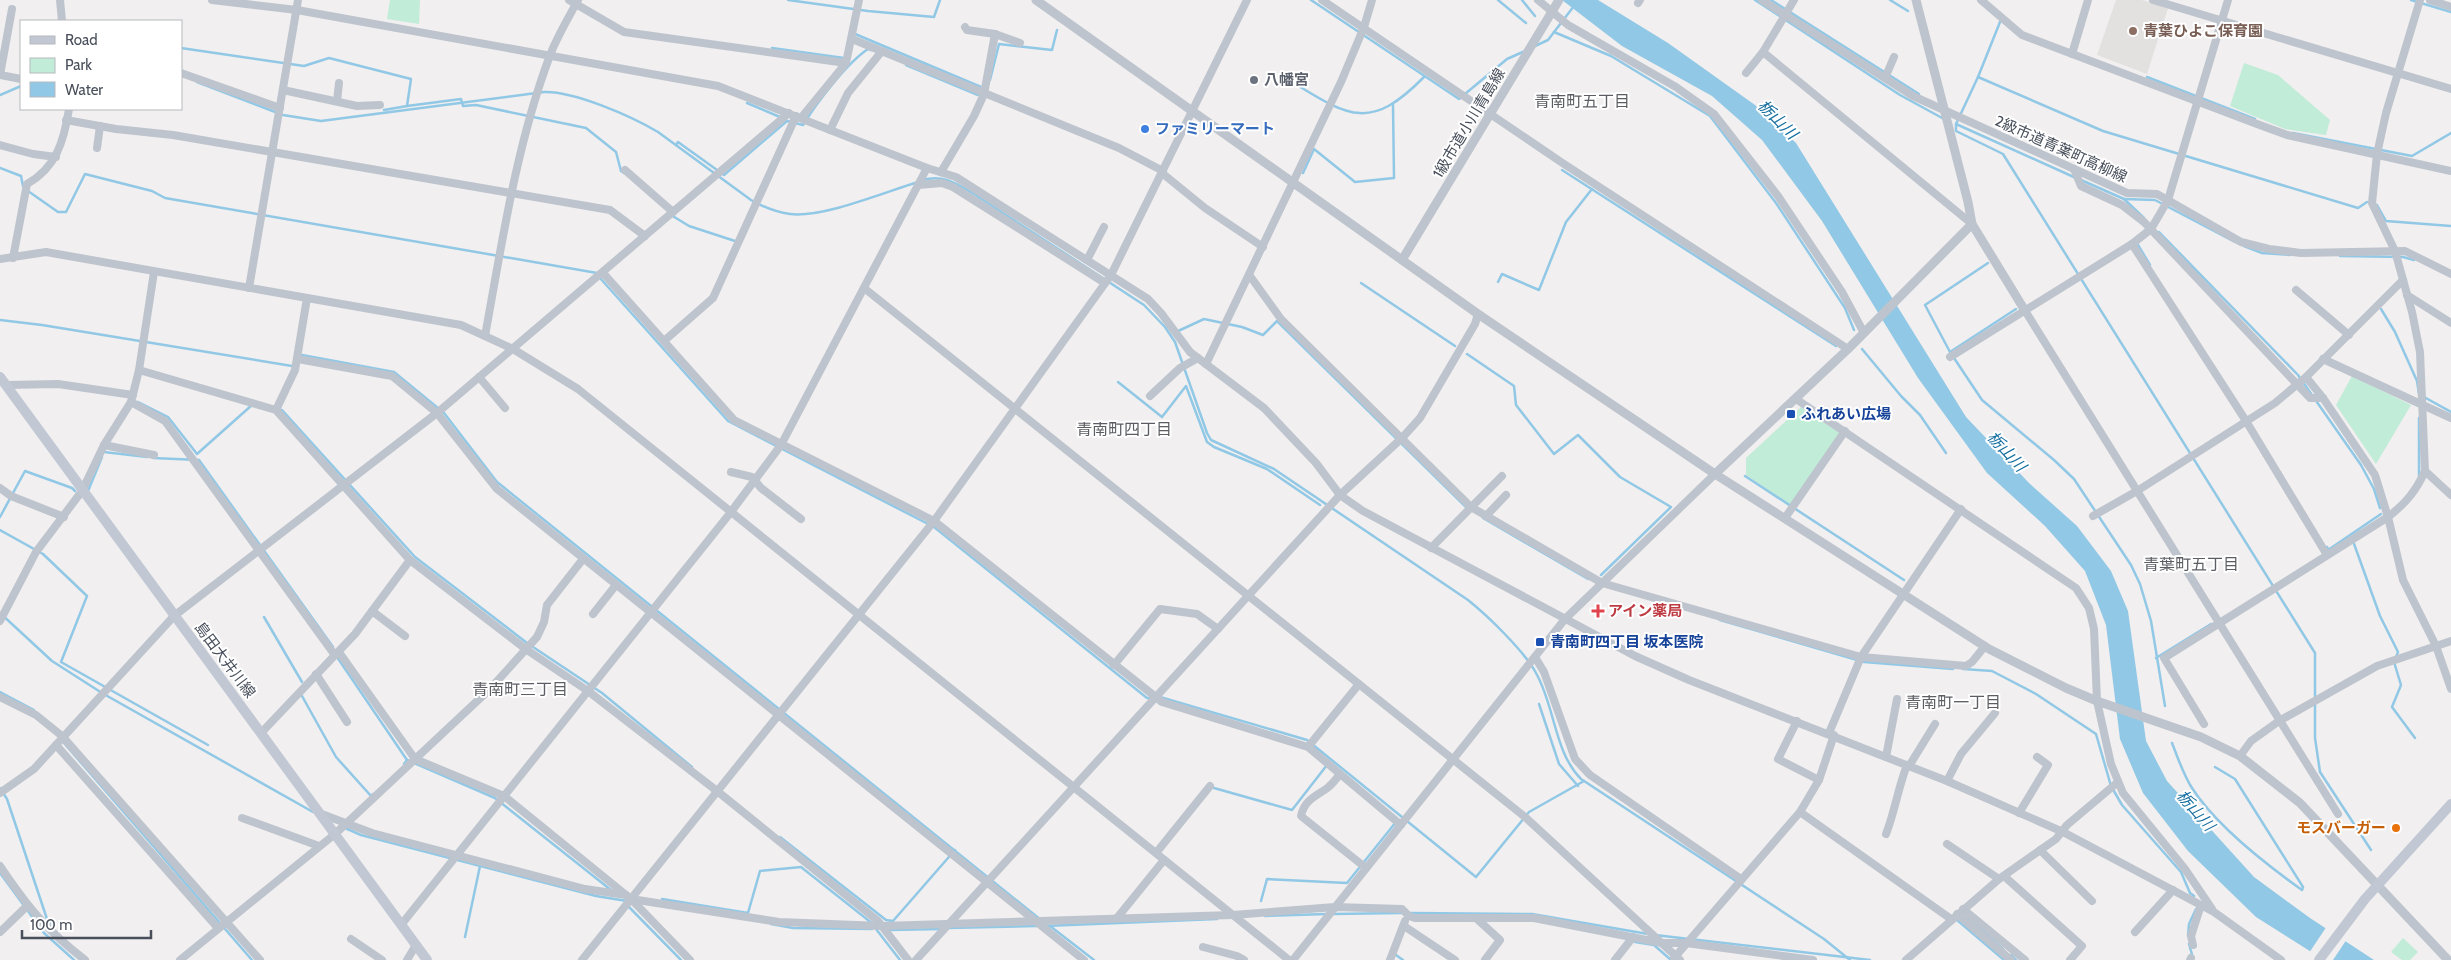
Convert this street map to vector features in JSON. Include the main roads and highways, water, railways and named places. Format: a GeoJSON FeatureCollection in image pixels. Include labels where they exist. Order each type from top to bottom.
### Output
{"type":"FeatureCollection","features":[{"type":"Feature","properties":{"kind":"main road","name":"島田大井川線"},"geometry":{"type":"LineString","coordinates":[[3,381],[427,960]]}},
{"type":"Feature","properties":{"kind":"main road"},"geometry":{"type":"LineString","coordinates":[[2319,960],[2344,925],[2377,885],[2451,804]]}},
{"type":"Feature","properties":{"kind":"water"},"geometry":{"type":"Polygon","coordinates":[[[1562,0],[1598,0],[1668,43],[1755,105],[1796,143],[1966,417],[2029,483],[2077,526],[2111,571],[2128,611],[2146,741],[2167,781],[2254,877],[2310,918],[2374,960],[2324,960],[2256,917],[2188,851],[2143,793],[2120,739],[2106,625],[2085,571],[2045,526],[1987,473],[1918,378],[1822,221],[1762,140],[1712,96],[1622,46],[1562,0]]]}},
{"type":"Feature","properties":{"kind":"waterway"},"geometry":{"type":"LineString","coordinates":[[788,0],[868,11],[934,17],[940,0]]}},
{"type":"Feature","properties":{"kind":"waterway"},"geometry":{"type":"LineString","coordinates":[[1311,0],[1459,99],[1461,98]]}},
{"type":"Feature","properties":{"kind":"waterway"},"geometry":{"type":"LineString","coordinates":[[1498,0],[1526,23]]}},
{"type":"Feature","properties":{"kind":"waterway"},"geometry":{"type":"LineString","coordinates":[[1522,0],[1535,16]]}},
{"type":"Feature","properties":{"kind":"waterway"},"geometry":{"type":"LineString","coordinates":[[1755,0],[1900,95],[1944,119]]}},
{"type":"Feature","properties":{"kind":"waterway"},"geometry":{"type":"LineString","coordinates":[[1771,0],[1919,94]]}},
{"type":"Feature","properties":{"kind":"waterway"},"geometry":{"type":"LineString","coordinates":[[1890,0],[1908,11]]}},
{"type":"Feature","properties":{"kind":"waterway"},"geometry":{"type":"LineString","coordinates":[[2411,0],[2451,12]]}},
{"type":"Feature","properties":{"kind":"waterway"},"geometry":{"type":"LineString","coordinates":[[1535,46],[1548,40],[1574,6]]}},
{"type":"Feature","properties":{"kind":"waterway"},"geometry":{"type":"LineString","coordinates":[[2000,22],[1978,77],[1956,124],[1956,131],[2003,154],[2315,653],[2315,738],[2320,772],[2371,850]]}},
{"type":"Feature","properties":{"kind":"waterway"},"geometry":{"type":"LineString","coordinates":[[990,80],[999,44],[1052,50],[1057,30]]}},
{"type":"Feature","properties":{"kind":"waterway"},"geometry":{"type":"LineString","coordinates":[[1554,32],[1611,56],[1710,116],[1776,203],[1845,308],[1854,330]]}},
{"type":"Feature","properties":{"kind":"waterway"},"geometry":{"type":"LineString","coordinates":[[855,34],[981,87]]}},
{"type":"Feature","properties":{"kind":"waterway"},"geometry":{"type":"LineString","coordinates":[[182,48],[304,66],[329,58],[411,79],[407,106],[384,110]]}},
{"type":"Feature","properties":{"kind":"waterway"},"geometry":{"type":"LineString","coordinates":[[772,48],[844,58]]}},
{"type":"Feature","properties":{"kind":"waterway"},"geometry":{"type":"LineString","coordinates":[[676,145],[678,142],[724,175],[787,121],[803,125],[816,105],[842,73],[860,55],[868,49],[871,50]]}},
{"type":"Feature","properties":{"kind":"waterway"},"geometry":{"type":"LineString","coordinates":[[1465,94],[1507,59],[1525,51]]}},
{"type":"Feature","properties":{"kind":"waterway"},"geometry":{"type":"LineString","coordinates":[[906,65],[978,95],[980,87]]}},
{"type":"Feature","properties":{"kind":"waterway"},"geometry":{"type":"LineString","coordinates":[[1289,80],[1328,103],[1344,110],[1359,113],[1373,112],[1389,106],[1424,77]]}},
{"type":"Feature","properties":{"kind":"waterway"},"geometry":{"type":"LineString","coordinates":[[1978,77],[2103,131],[2358,208],[2367,202]]}},
{"type":"Feature","properties":{"kind":"waterway"},"geometry":{"type":"LineString","coordinates":[[2147,77],[2255,119]]}},
{"type":"Feature","properties":{"kind":"waterway"},"geometry":{"type":"LineString","coordinates":[[197,82],[283,115],[321,121],[544,92],[571,96],[618,112],[647,126],[751,200],[770,209],[790,214],[804,214],[836,208],[918,182]]}},
{"type":"Feature","properties":{"kind":"waterway"},"geometry":{"type":"LineString","coordinates":[[0,95],[20,86]]}},
{"type":"Feature","properties":{"kind":"waterway"},"geometry":{"type":"LineString","coordinates":[[407,106],[461,99],[463,106],[476,105],[586,128],[616,152],[621,171],[624,173]]}},
{"type":"Feature","properties":{"kind":"waterway"},"geometry":{"type":"LineString","coordinates":[[747,103],[780,117]]}},
{"type":"Feature","properties":{"kind":"waterway"},"geometry":{"type":"LineString","coordinates":[[1303,173],[1314,149],[1355,182],[1394,178],[1393,105]]}},
{"type":"Feature","properties":{"kind":"waterway"},"geometry":{"type":"LineString","coordinates":[[1956,124],[2076,178]]}},
{"type":"Feature","properties":{"kind":"waterway"},"geometry":{"type":"LineString","coordinates":[[2293,133],[2412,156],[2451,133]]}},
{"type":"Feature","properties":{"kind":"waterway"},"geometry":{"type":"LineString","coordinates":[[0,168],[21,176],[23,186]]}},
{"type":"Feature","properties":{"kind":"waterway"},"geometry":{"type":"LineString","coordinates":[[1562,170],[1836,346]]}},
{"type":"Feature","properties":{"kind":"waterway"},"geometry":{"type":"LineString","coordinates":[[28,191],[58,212],[66,212],[85,174],[152,191],[165,198],[597,273]]}},
{"type":"Feature","properties":{"kind":"waterway"},"geometry":{"type":"LineString","coordinates":[[923,180],[930,178],[943,179],[962,187],[1144,305],[1165,327],[1175,342],[1211,440],[1274,469],[1468,600],[1505,634],[1536,673],[1565,756],[1581,779],[1824,939],[1850,960]]}},
{"type":"Feature","properties":{"kind":"waterway"},"geometry":{"type":"LineString","coordinates":[[2081,180],[2124,199],[2144,218]]}},
{"type":"Feature","properties":{"kind":"waterway"},"geometry":{"type":"LineString","coordinates":[[1498,282],[1502,274],[1539,290],[1566,222],[1592,189]]}},
{"type":"Feature","properties":{"kind":"waterway"},"geometry":{"type":"LineString","coordinates":[[2124,199],[2155,200],[2235,242]]}},
{"type":"Feature","properties":{"kind":"waterway"},"geometry":{"type":"LineString","coordinates":[[2377,205],[2386,221],[2451,226]]}},
{"type":"Feature","properties":{"kind":"waterway"},"geometry":{"type":"LineString","coordinates":[[671,215],[689,226],[735,241]]}},
{"type":"Feature","properties":{"kind":"waterway"},"geometry":{"type":"LineString","coordinates":[[2159,232],[2298,375],[2361,465],[2374,489],[2380,508]]}},
{"type":"Feature","properties":{"kind":"waterway"},"geometry":{"type":"LineString","coordinates":[[2138,245],[2150,265]]}},
{"type":"Feature","properties":{"kind":"waterway"},"geometry":{"type":"LineString","coordinates":[[2244,246],[2262,253],[2290,255]]}},
{"type":"Feature","properties":{"kind":"waterway"},"geometry":{"type":"LineString","coordinates":[[2340,256],[2403,257],[2414,260]]}},
{"type":"Feature","properties":{"kind":"waterway"},"geometry":{"type":"LineString","coordinates":[[1950,352],[1925,305],[1988,263]]}},
{"type":"Feature","properties":{"kind":"waterway"},"geometry":{"type":"LineString","coordinates":[[600,278],[728,421],[934,527],[1147,698],[1152,698]]}},
{"type":"Feature","properties":{"kind":"waterway"},"geometry":{"type":"LineString","coordinates":[[1361,283],[1455,346]]}},
{"type":"Feature","properties":{"kind":"waterway"},"geometry":{"type":"LineString","coordinates":[[2016,309],[1950,352],[1982,400],[2074,479],[2131,565],[2140,584],[2151,621],[2165,706]]}},
{"type":"Feature","properties":{"kind":"waterway"},"geometry":{"type":"LineString","coordinates":[[2381,309],[2395,332],[2417,381],[2419,394]]}},
{"type":"Feature","properties":{"kind":"waterway"},"geometry":{"type":"LineString","coordinates":[[1176,332],[1204,319],[1242,327],[1263,335],[1277,321],[1467,508]]}},
{"type":"Feature","properties":{"kind":"waterway"},"geometry":{"type":"LineString","coordinates":[[0,320],[42,325],[292,366]]}},
{"type":"Feature","properties":{"kind":"waterway"},"geometry":{"type":"LineString","coordinates":[[1862,349],[1901,396],[1920,415],[1946,453]]}},
{"type":"Feature","properties":{"kind":"waterway"},"geometry":{"type":"LineString","coordinates":[[1467,354],[1514,386],[1516,405],[1554,454],[1578,435],[1620,477],[1671,507],[1601,575]]}},
{"type":"Feature","properties":{"kind":"waterway"},"geometry":{"type":"LineString","coordinates":[[302,355],[394,372],[444,413],[497,482],[1041,920]]}},
{"type":"Feature","properties":{"kind":"waterway"},"geometry":{"type":"LineString","coordinates":[[1118,382],[1162,417],[1186,386],[1207,442],[1214,447],[1267,469],[1320,505]]}},
{"type":"Feature","properties":{"kind":"waterway"},"geometry":{"type":"LineString","coordinates":[[2424,397],[2451,412]]}},
{"type":"Feature","properties":{"kind":"waterway"},"geometry":{"type":"LineString","coordinates":[[138,402],[168,417],[197,454],[252,405]]}},
{"type":"Feature","properties":{"kind":"waterway"},"geometry":{"type":"LineString","coordinates":[[278,410],[282,410],[415,557],[527,643],[602,693],[692,767]]}},
{"type":"Feature","properties":{"kind":"waterway"},"geometry":{"type":"LineString","coordinates":[[2419,418],[2419,477]]}},
{"type":"Feature","properties":{"kind":"waterway"},"geometry":{"type":"LineString","coordinates":[[104,452],[147,457]]}},
{"type":"Feature","properties":{"kind":"waterway"},"geometry":{"type":"LineString","coordinates":[[88,491],[102,457]]}},
{"type":"Feature","properties":{"kind":"waterway"},"geometry":{"type":"LineString","coordinates":[[153,458],[199,460],[333,647]]}},
{"type":"Feature","properties":{"kind":"waterway"},"geometry":{"type":"LineString","coordinates":[[0,517],[25,471],[72,488],[75,491]]}},
{"type":"Feature","properties":{"kind":"waterway"},"geometry":{"type":"LineString","coordinates":[[1745,476],[1904,580]]}},
{"type":"Feature","properties":{"kind":"waterway"},"geometry":{"type":"LineString","coordinates":[[2327,547],[2328,550],[2381,514]]}},
{"type":"Feature","properties":{"kind":"waterway"},"geometry":{"type":"LineString","coordinates":[[1483,518],[1588,579]]}},
{"type":"Feature","properties":{"kind":"waterway"},"geometry":{"type":"LineString","coordinates":[[0,530],[43,554],[87,596],[61,662],[208,745]]}},
{"type":"Feature","properties":{"kind":"waterway"},"geometry":{"type":"LineString","coordinates":[[2353,541],[2380,616],[2398,652],[2396,657]]}},
{"type":"Feature","properties":{"kind":"waterway"},"geometry":{"type":"LineString","coordinates":[[0,613],[52,661],[102,693],[313,812]]}},
{"type":"Feature","properties":{"kind":"waterway"},"geometry":{"type":"LineString","coordinates":[[264,617],[302,682]]}},
{"type":"Feature","properties":{"kind":"waterway"},"geometry":{"type":"LineString","coordinates":[[1720,620],[1864,662],[1953,669]]}},
{"type":"Feature","properties":{"kind":"waterway"},"geometry":{"type":"LineString","coordinates":[[2156,658],[2211,624]]}},
{"type":"Feature","properties":{"kind":"waterway"},"geometry":{"type":"LineString","coordinates":[[337,657],[407,760]]}},
{"type":"Feature","properties":{"kind":"waterway"},"geometry":{"type":"LineString","coordinates":[[2394,662],[2401,685],[2392,707],[2415,738]]}},
{"type":"Feature","properties":{"kind":"waterway"},"geometry":{"type":"LineString","coordinates":[[1963,669],[1992,671],[2036,694],[2096,734],[2111,786],[2122,805],[2181,872],[2190,893],[2194,896]]}},
{"type":"Feature","properties":{"kind":"waterway"},"geometry":{"type":"LineString","coordinates":[[0,692],[34,710]]}},
{"type":"Feature","properties":{"kind":"waterway"},"geometry":{"type":"LineString","coordinates":[[302,696],[336,757],[371,796],[373,794]]}},
{"type":"Feature","properties":{"kind":"waterway"},"geometry":{"type":"LineString","coordinates":[[1160,697],[1307,740],[1476,877],[1529,812],[1584,781]]}},
{"type":"Feature","properties":{"kind":"waterway"},"geometry":{"type":"LineString","coordinates":[[1539,704],[1559,764],[1578,786]]}},
{"type":"Feature","properties":{"kind":"waterway"},"geometry":{"type":"LineString","coordinates":[[64,743],[252,960]]}},
{"type":"Feature","properties":{"kind":"waterway","name":"栃山川"},"geometry":{"type":"LineString","coordinates":[[2172,743],[2189,783],[2214,816],[2242,843],[2302,890],[2303,887],[2235,779],[2215,767]]}},
{"type":"Feature","properties":{"kind":"waterway"},"geometry":{"type":"LineString","coordinates":[[404,764],[407,760],[495,798],[611,890]]}},
{"type":"Feature","properties":{"kind":"waterway"},"geometry":{"type":"LineString","coordinates":[[1214,788],[1292,810],[1327,765]]}},
{"type":"Feature","properties":{"kind":"waterway"},"geometry":{"type":"LineString","coordinates":[[0,788],[7,799],[47,919],[52,926]]}},
{"type":"Feature","properties":{"kind":"waterway"},"geometry":{"type":"LineString","coordinates":[[1261,901],[1267,879],[1347,883],[1396,822]]}},
{"type":"Feature","properties":{"kind":"waterway"},"geometry":{"type":"LineString","coordinates":[[345,828],[361,835],[596,896],[627,901]]}},
{"type":"Feature","properties":{"kind":"waterway"},"geometry":{"type":"LineString","coordinates":[[780,837],[886,920],[893,921],[955,850]]}},
{"type":"Feature","properties":{"kind":"waterway"},"geometry":{"type":"LineString","coordinates":[[465,937],[480,866]]}},
{"type":"Feature","properties":{"kind":"waterway"},"geometry":{"type":"LineString","coordinates":[[662,899],[748,913],[760,871],[801,867],[873,924]]}},
{"type":"Feature","properties":{"kind":"waterway"},"geometry":{"type":"LineString","coordinates":[[0,873],[44,933],[74,960]]}},
{"type":"Feature","properties":{"kind":"waterway"},"geometry":{"type":"LineString","coordinates":[[628,906],[681,960]]}},
{"type":"Feature","properties":{"kind":"waterway"},"geometry":{"type":"LineString","coordinates":[[2188,936],[2189,924],[2196,909]]}},
{"type":"Feature","properties":{"kind":"waterway"},"geometry":{"type":"LineString","coordinates":[[1332,914],[1402,913]]}},
{"type":"Feature","properties":{"kind":"waterway"},"geometry":{"type":"LineString","coordinates":[[1410,913],[1532,914],[1648,934]]}},
{"type":"Feature","properties":{"kind":"waterway"},"geometry":{"type":"LineString","coordinates":[[1265,916],[1327,914]]}},
{"type":"Feature","properties":{"kind":"waterway"},"geometry":{"type":"LineString","coordinates":[[1968,918],[2003,949]]}},
{"type":"Feature","properties":{"kind":"waterway"},"geometry":{"type":"LineString","coordinates":[[1045,926],[1217,919]]}},
{"type":"Feature","properties":{"kind":"waterway"},"geometry":{"type":"LineString","coordinates":[[1957,920],[2004,960]]}},
{"type":"Feature","properties":{"kind":"waterway"},"geometry":{"type":"LineString","coordinates":[[771,924],[793,928],[872,929]]}},
{"type":"Feature","properties":{"kind":"waterway"},"geometry":{"type":"LineString","coordinates":[[948,928],[1037,926]]}},
{"type":"Feature","properties":{"kind":"waterway"},"geometry":{"type":"LineString","coordinates":[[1050,926],[1094,960]]}},
{"type":"Feature","properties":{"kind":"waterway"},"geometry":{"type":"LineString","coordinates":[[876,929],[900,960]]}},
{"type":"Feature","properties":{"kind":"waterway"},"geometry":{"type":"LineString","coordinates":[[888,930],[942,929]]}},
{"type":"Feature","properties":{"kind":"waterway"},"geometry":{"type":"LineString","coordinates":[[1655,935],[1870,960]]}},
{"type":"Feature","properties":{"kind":"waterway"},"geometry":{"type":"LineString","coordinates":[[1635,942],[1654,945],[1671,960]]}},
{"type":"Feature","properties":{"kind":"waterway"},"geometry":{"type":"LineString","coordinates":[[2189,944],[2193,958]]}},
{"type":"Feature","properties":{"kind":"waterway"},"geometry":{"type":"LineString","coordinates":[[1396,955],[1403,960]]}},
{"type":"Feature","properties":{"kind":"waterway"},"geometry":{"type":"LineString","coordinates":[[2011,955],[2016,960]]}},
{"type":"Feature","properties":{"kind":"place","name":"青葉ひよこ保育園"},"geometry":{"type":"Point","coordinates":[2133,31]}},
{"type":"Feature","properties":{"kind":"place","name":"八幡宮"},"geometry":{"type":"Point","coordinates":[1254,80]}},
{"type":"Feature","properties":{"kind":"place","name":"ファミリーマート"},"geometry":{"type":"Point","coordinates":[1145,129]}},
{"type":"Feature","properties":{"kind":"place","name":"ふれあい広場"},"geometry":{"type":"Point","coordinates":[1791,414]}},
{"type":"Feature","properties":{"kind":"place","name":"アイン薬局"},"geometry":{"type":"Point","coordinates":[1598,611]}},
{"type":"Feature","properties":{"kind":"place","name":"青南町四丁目 坂本医院"},"geometry":{"type":"Point","coordinates":[1540,642]}},
{"type":"Feature","properties":{"kind":"place","name":"モスバーガー"},"geometry":{"type":"Point","coordinates":[2396,828]}},
{"type":"Feature","properties":{"kind":"district","name":"青南町五丁目"},"geometry":{"type":"Point","coordinates":[1582,101]}},
{"type":"Feature","properties":{"kind":"district","name":"青南町四丁目"},"geometry":{"type":"Point","coordinates":[1124,429]}},
{"type":"Feature","properties":{"kind":"district","name":"青葉町五丁目"},"geometry":{"type":"Point","coordinates":[2191,564]}},
{"type":"Feature","properties":{"kind":"district","name":"青南町三丁目"},"geometry":{"type":"Point","coordinates":[520,689]}},
{"type":"Feature","properties":{"kind":"district","name":"青南町一丁目"},"geometry":{"type":"Point","coordinates":[1953,702]}}]}
